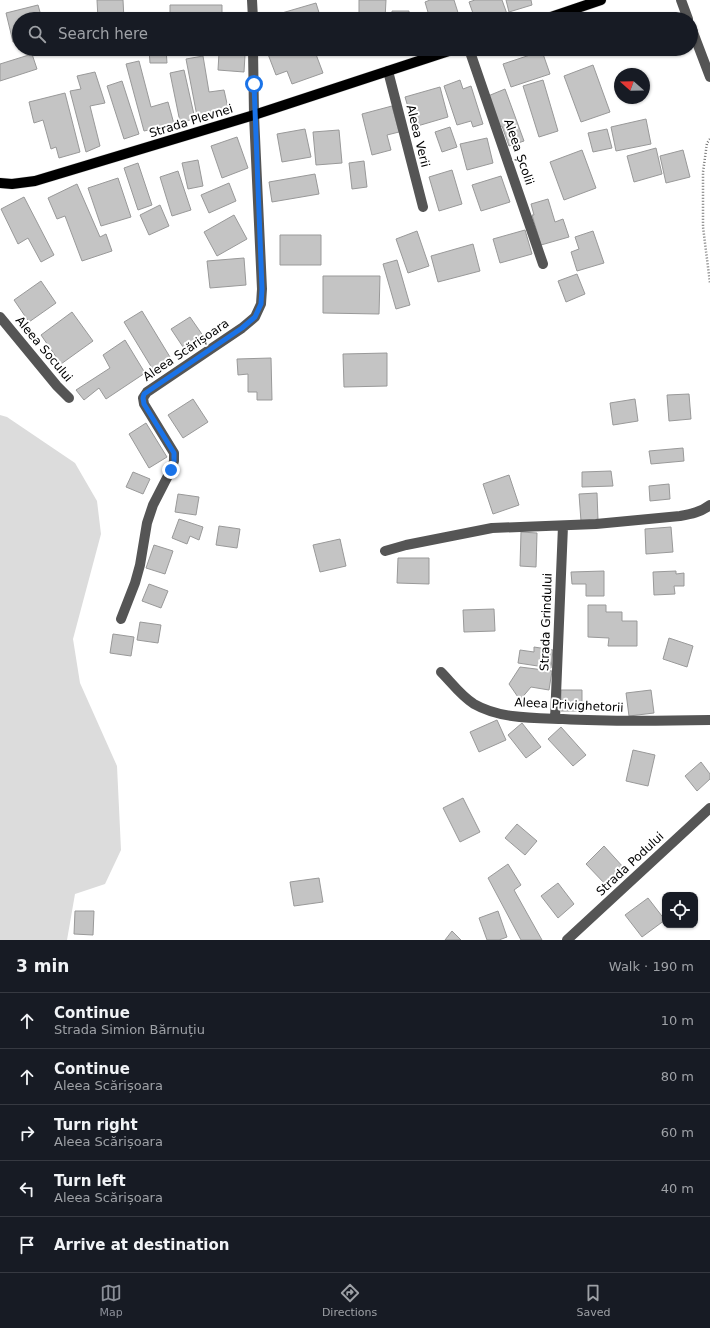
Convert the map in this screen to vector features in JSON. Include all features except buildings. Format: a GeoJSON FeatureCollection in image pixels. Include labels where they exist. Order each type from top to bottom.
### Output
{"type":"FeatureCollection","features":[{"type":"Feature","properties":{"kind":"main road"},"geometry":{"type":"LineString","coordinates":[[566,12],[601,0]]}},
{"type":"Feature","properties":{"kind":"main road","name":"Strada Plevnei"},"geometry":{"type":"LineString","coordinates":[[0,183],[12,184],[35,181],[254,115],[434,56]]}},
{"type":"Feature","properties":{"kind":"street"},"geometry":{"type":"LineString","coordinates":[[252,0],[253,12]]}},
{"type":"Feature","properties":{"kind":"street"},"geometry":{"type":"LineString","coordinates":[[681,0],[685,12]]}},
{"type":"Feature","properties":{"kind":"street"},"geometry":{"type":"LineString","coordinates":[[698,45],[710,77]]}},
{"type":"Feature","properties":{"kind":"street"},"geometry":{"type":"LineString","coordinates":[[253,56],[254,115]]}},
{"type":"Feature","properties":{"kind":"street","name":"Aleea Școlii"},"geometry":{"type":"LineString","coordinates":[[470,56],[543,264]]}},
{"type":"Feature","properties":{"kind":"street","name":"Aleea Verii"},"geometry":{"type":"LineString","coordinates":[[388,71],[423,207]]}},
{"type":"Feature","properties":{"kind":"street","name":"Aleea Scărișoara"},"geometry":{"type":"LineString","coordinates":[[121,619],[140,565],[147,523],[153,505],[174,461],[174,453],[144,404],[143,398],[147,392],[236,332],[255,317],[261,304],[262,289],[254,115]]}},
{"type":"Feature","properties":{"kind":"street","name":"Aleea Socului"},"geometry":{"type":"LineString","coordinates":[[0,318],[68,398]]}},
{"type":"Feature","properties":{"kind":"street"},"geometry":{"type":"LineString","coordinates":[[385,551],[406,544],[492,528],[596,524],[693,514],[710,505]]}},
{"type":"Feature","properties":{"kind":"street","name":"Strada Grindului"},"geometry":{"type":"LineString","coordinates":[[555,719],[563,526]]}},
{"type":"Feature","properties":{"kind":"street","name":"Aleea Privighetorii"},"geometry":{"type":"LineString","coordinates":[[442,672],[463,696],[473,703],[503,714],[525,718],[603,721],[710,720]]}},
{"type":"Feature","properties":{"kind":"street","name":"Strada Podului"},"geometry":{"type":"LineString","coordinates":[[567,940],[710,808]]}},
{"type":"Feature","properties":{"kind":"path"},"geometry":{"type":"LineString","coordinates":[[710,139],[707,143],[704,172],[703,227],[710,283]]}},
{"type":"Feature","properties":{"kind":"shaded area"},"geometry":{"type":"Polygon","coordinates":[[[0,415],[7,417],[75,463],[97,501],[101,534],[73,639],[80,683],[117,766],[121,850],[105,884],[75,894],[67,940],[0,940],[0,415]]]}},
{"type":"Feature","properties":{"kind":"route"},"geometry":{"type":"LineString","coordinates":[[171,470],[174,461],[174,453],[144,404],[144,394],[242,328],[255,317],[261,304],[262,289],[254,84]]}}]}
